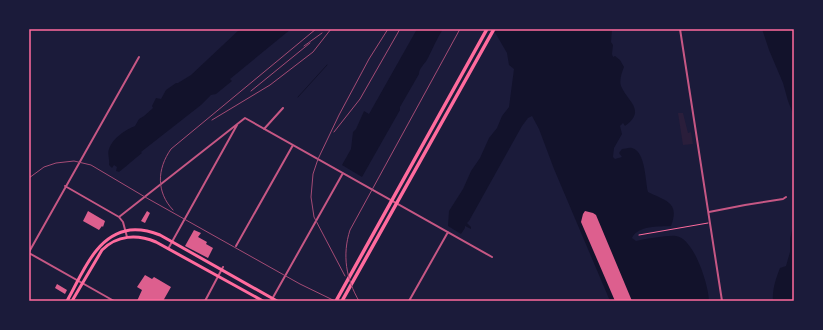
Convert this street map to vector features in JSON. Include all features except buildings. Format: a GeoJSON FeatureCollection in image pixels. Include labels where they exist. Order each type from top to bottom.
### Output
{"type":"FeatureCollection","features":[{"type":"Feature","properties":{"kind":"highway"},"geometry":{"type":"LineString","coordinates":[[336,301],[487,29]]}},
{"type":"Feature","properties":{"kind":"highway"},"geometry":{"type":"LineString","coordinates":[[342,301],[494,29]]}},
{"type":"Feature","properties":{"kind":"main road"},"geometry":{"type":"LineString","coordinates":[[67,301],[93,255],[100,246],[111,237],[126,231],[139,230],[149,231],[172,242],[222,269],[272,300],[277,301]]}},
{"type":"Feature","properties":{"kind":"main road"},"geometry":{"type":"LineString","coordinates":[[72,301],[102,250],[115,241],[127,237],[149,239],[263,301]]}},
{"type":"Feature","properties":{"kind":"street"},"geometry":{"type":"LineString","coordinates":[[680,29],[722,301]]}},
{"type":"Feature","properties":{"kind":"street"},"geometry":{"type":"LineString","coordinates":[[114,301],[29,253],[65,186],[139,57]]}},
{"type":"Feature","properties":{"kind":"street"},"geometry":{"type":"LineString","coordinates":[[264,129],[283,108]]}},
{"type":"Feature","properties":{"kind":"street"},"geometry":{"type":"LineString","coordinates":[[120,217],[245,118],[492,257]]}},
{"type":"Feature","properties":{"kind":"street"},"geometry":{"type":"LineString","coordinates":[[168,249],[237,124]]}},
{"type":"Feature","properties":{"kind":"street"},"geometry":{"type":"LineString","coordinates":[[236,246],[293,145]]}},
{"type":"Feature","properties":{"kind":"street"},"geometry":{"type":"LineString","coordinates":[[272,300],[343,173]]}},
{"type":"Feature","properties":{"kind":"street"},"geometry":{"type":"LineString","coordinates":[[65,186],[120,217],[127,237]]}},
{"type":"Feature","properties":{"kind":"street"},"geometry":{"type":"LineString","coordinates":[[709,212],[745,204],[783,199],[786,197]]}},
{"type":"Feature","properties":{"kind":"street"},"geometry":{"type":"LineString","coordinates":[[409,301],[448,232]]}},
{"type":"Feature","properties":{"kind":"street"},"geometry":{"type":"LineString","coordinates":[[205,301],[222,269]]}},
{"type":"Feature","properties":{"kind":"path"},"geometry":{"type":"LineString","coordinates":[[640,235],[711,223]]}},
{"type":"Feature","properties":{"kind":"shaded area"},"geometry":{"type":"Polygon","coordinates":[[[240,29],[291,29],[230,79],[232,81],[216,94],[211,95],[201,105],[141,152],[142,153],[122,170],[119,172],[116,171],[117,167],[114,165],[112,168],[109,165],[108,151],[116,138],[128,129],[135,126],[139,119],[153,108],[152,106],[156,98],[161,99],[166,90],[191,75],[240,29]]]}},
{"type":"Feature","properties":{"kind":"shaded area"},"geometry":{"type":"Polygon","coordinates":[[[417,29],[443,29],[362,177],[342,165],[351,149],[353,132],[356,129],[364,111],[369,114],[417,29]]]}},
{"type":"Feature","properties":{"kind":"shaded area"},"geometry":{"type":"Polygon","coordinates":[[[493,29],[612,29],[612,54],[613,57],[615,56],[620,60],[624,67],[620,84],[635,110],[631,120],[625,126],[623,123],[620,126],[622,134],[614,148],[613,157],[615,159],[622,157],[619,153],[622,149],[631,148],[637,151],[644,167],[648,192],[670,203],[674,212],[671,226],[644,229],[635,234],[632,238],[636,241],[656,237],[672,236],[683,239],[689,245],[699,264],[706,285],[709,301],[610,301],[554,169],[539,129],[532,116],[528,118],[522,126],[467,223],[471,229],[465,226],[461,234],[448,226],[449,211],[463,189],[471,171],[480,158],[489,138],[497,128],[502,116],[509,107],[514,69],[509,65],[507,53],[493,29]]]}},
{"type":"Feature","properties":{"kind":"shaded area"},"geometry":{"type":"Polygon","coordinates":[[[762,29],[794,29],[794,116],[783,83],[762,29]]]}},
{"type":"Feature","properties":{"kind":"shaded area"},"geometry":{"type":"Polygon","coordinates":[[[678,113],[683,113],[688,133],[691,132],[693,144],[683,145],[678,113]]]}},
{"type":"Feature","properties":{"kind":"shaded area"},"geometry":{"type":"Polygon","coordinates":[[[794,222],[794,301],[773,301],[777,276],[780,268],[786,266],[790,252],[790,239],[794,222]]]}},
{"type":"Feature","properties":{"kind":"waterway"},"geometry":{"type":"LineString","coordinates":[[298,97],[327,65]]}},
{"type":"Feature","properties":{"kind":"railway"},"geometry":{"type":"LineString","coordinates":[[173,210],[167,203],[161,188],[160,180],[163,164],[171,149],[316,29]]}},
{"type":"Feature","properties":{"kind":"railway"},"geometry":{"type":"LineString","coordinates":[[212,120],[270,85],[313,52],[331,29]]}},
{"type":"Feature","properties":{"kind":"railway"},"geometry":{"type":"LineString","coordinates":[[345,276],[314,217],[311,197],[313,174],[318,159],[339,115],[369,59],[388,29]]}},
{"type":"Feature","properties":{"kind":"railway"},"geometry":{"type":"LineString","coordinates":[[334,132],[360,99],[400,29]]}},
{"type":"Feature","properties":{"kind":"railway"},"geometry":{"type":"LineString","coordinates":[[359,301],[348,275],[346,249],[350,230],[460,29]]}},
{"type":"Feature","properties":{"kind":"railway"},"geometry":{"type":"LineString","coordinates":[[304,46],[322,33]]}},
{"type":"Feature","properties":{"kind":"railway"},"geometry":{"type":"LineString","coordinates":[[251,91],[310,43]]}},
{"type":"Feature","properties":{"kind":"railway"},"geometry":{"type":"LineString","coordinates":[[29,178],[44,167],[56,163],[74,161],[91,165],[300,284],[335,301]]}}]}
